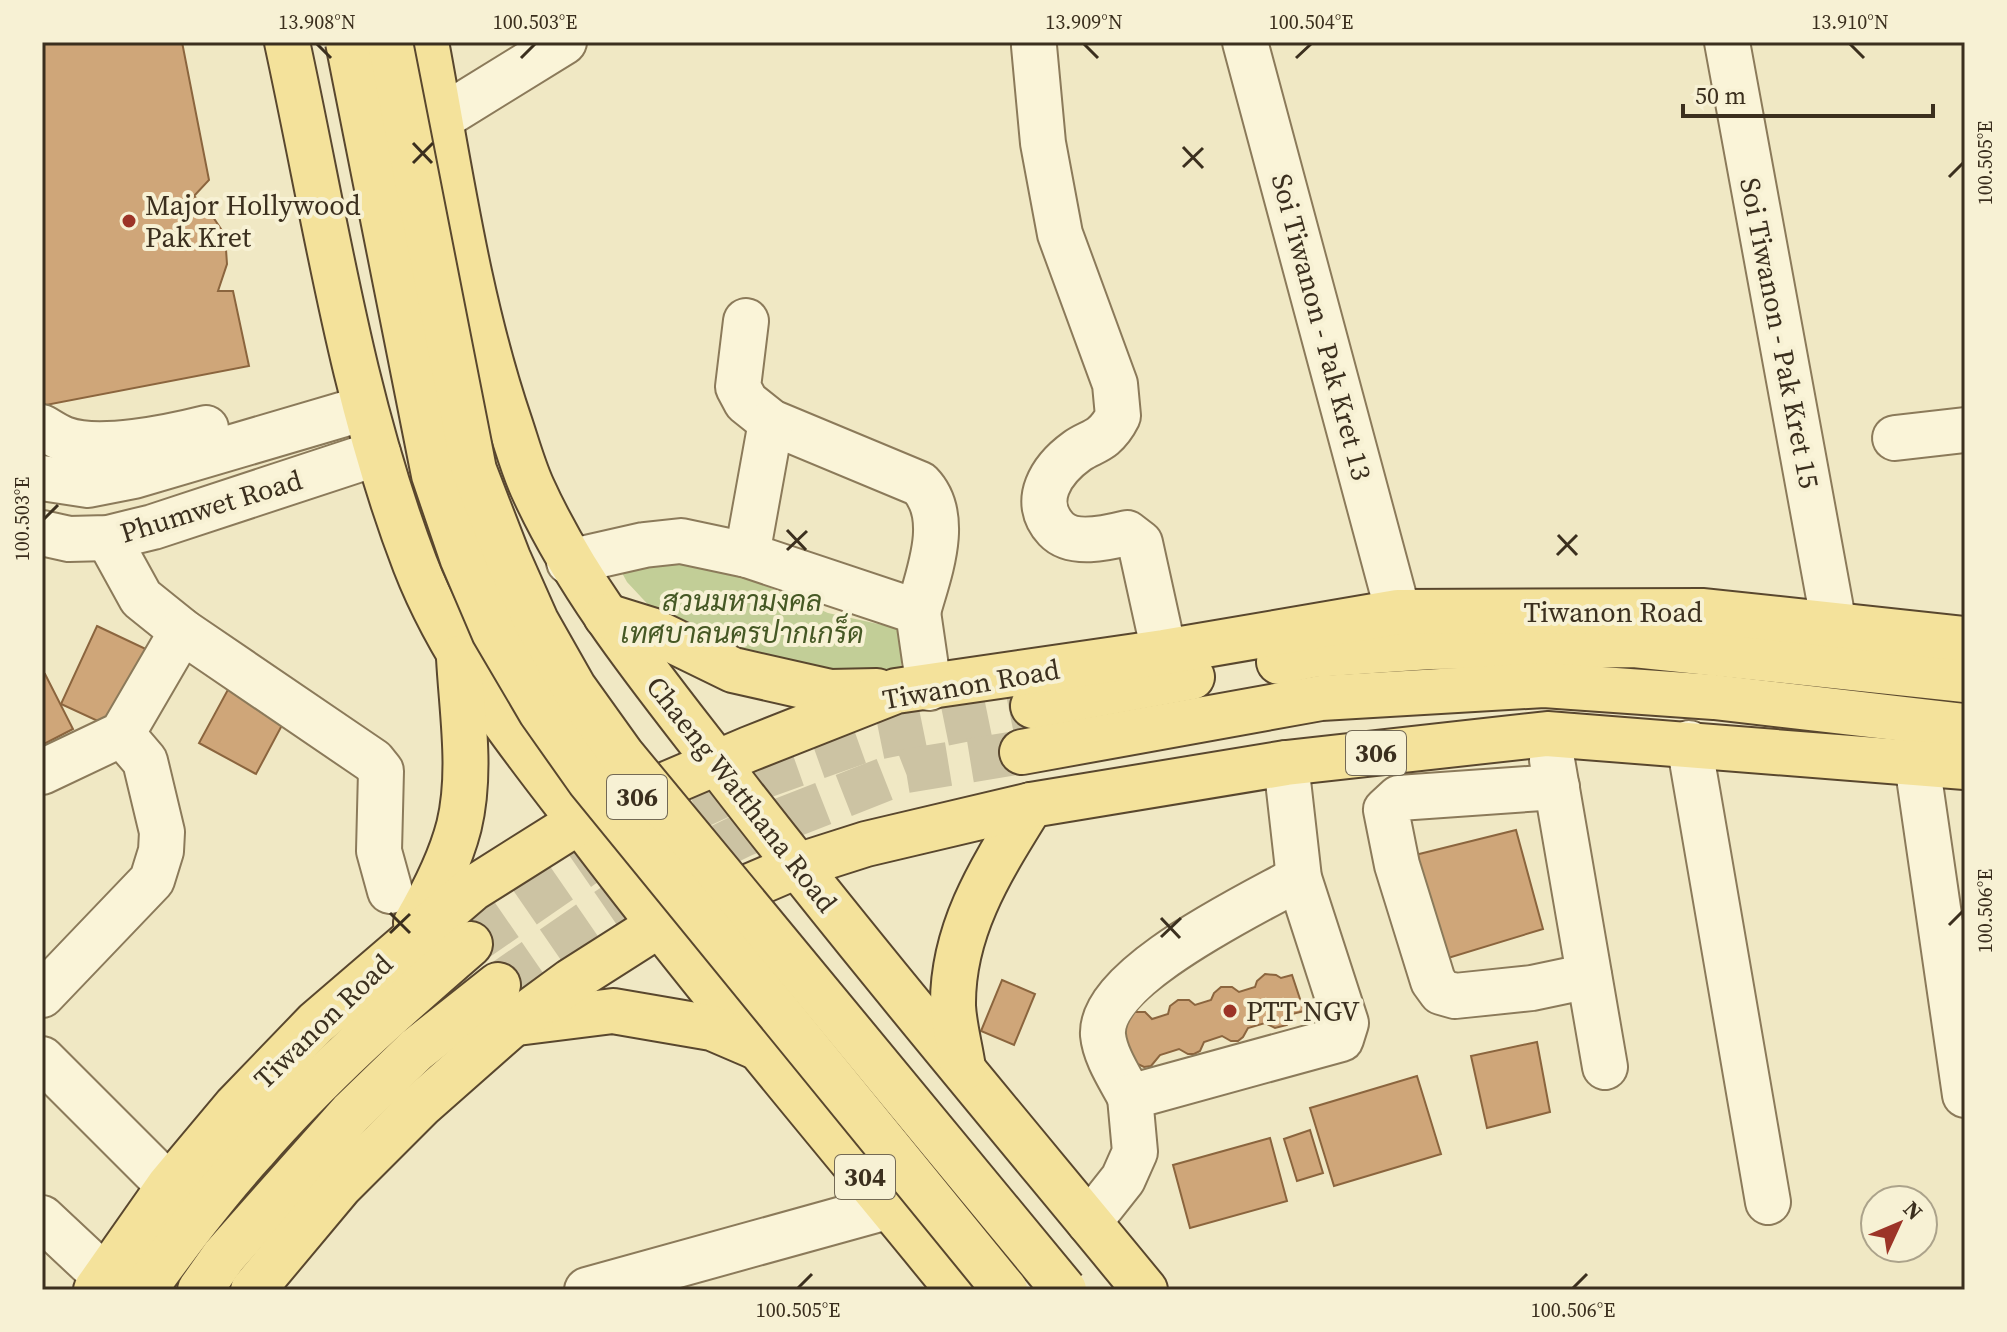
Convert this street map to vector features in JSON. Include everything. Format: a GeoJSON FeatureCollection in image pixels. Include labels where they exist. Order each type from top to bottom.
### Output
{"type":"FeatureCollection","features":[{"type":"Feature","properties":{"kind":"main road"},"geometry":{"type":"LineString","coordinates":[[287,42],[362,397],[416,566],[458,654],[504,723],[580,821]]}},
{"type":"Feature","properties":{"kind":"main road"},"geometry":{"type":"LineString","coordinates":[[348,42],[434,475],[462,557],[494,632],[541,712],[589,780],[1005,1290]]}},
{"type":"Feature","properties":{"kind":"main road"},"geometry":{"type":"LineString","coordinates":[[390,42],[474,470],[536,621],[574,688],[622,755],[1064,1290]]}},
{"type":"Feature","properties":{"kind":"main road","name":"Chaeng Watthana Road"},"geometry":{"type":"LineString","coordinates":[[426,42],[476,304],[500,394],[530,484],[569,562],[606,616],[855,941],[1145,1290]]}},
{"type":"Feature","properties":{"kind":"main road"},"geometry":{"type":"LineString","coordinates":[[323,208],[351,235],[371,241],[391,241],[414,233],[435,219],[453,181]]}},
{"type":"Feature","properties":{"kind":"main road","name":"Tiwanon Road"},"geometry":{"type":"LineString","coordinates":[[115,1285],[169,1186],[236,1106],[316,1023],[472,889],[580,821],[749,749],[912,689],[1164,652],[1398,612],[1704,611],[1965,639]]}},
{"type":"Feature","properties":{"kind":"main road"},"geometry":{"type":"LineString","coordinates":[[606,616],[651,630],[733,670],[830,692],[912,689]]}},
{"type":"Feature","properties":{"kind":"main road"},"geometry":{"type":"LineString","coordinates":[[1033,706],[1313,655],[1430,647],[1634,645],[1965,680]]}},
{"type":"Feature","properties":{"kind":"main road"},"geometry":{"type":"LineString","coordinates":[[403,946],[444,872],[459,824],[466,766],[458,654]]}},
{"type":"Feature","properties":{"kind":"main road","name":"306"},"geometry":{"type":"LineString","coordinates":[[1022,752],[1321,698],[1544,685],[1714,697],[1965,726]]}},
{"type":"Feature","properties":{"kind":"main road","name":"306"},"geometry":{"type":"LineString","coordinates":[[200,1290],[224,1256],[351,1113],[416,1050],[506,1004],[571,981],[659,925],[797,866],[866,844],[1031,805],[1286,763],[1547,734],[1965,767]]}},
{"type":"Feature","properties":{"kind":"main road"},"geometry":{"type":"LineString","coordinates":[[964,1070],[953,1009],[954,972],[962,938],[989,874],[1031,805]]}},
{"type":"Feature","properties":{"kind":"main road","name":"304"},"geometry":{"type":"LineString","coordinates":[[580,821],[756,1047],[958,1290]]}},
{"type":"Feature","properties":{"kind":"main road"},"geometry":{"type":"LineString","coordinates":[[115,1285],[194,1222],[255,1149],[394,1010],[470,944]]}},
{"type":"Feature","properties":{"kind":"main road"},"geometry":{"type":"LineString","coordinates":[[506,1004],[613,1011],[712,1028],[756,1047]]}},
{"type":"Feature","properties":{"kind":"main road","name":"306"},"geometry":{"type":"LineString","coordinates":[[253,1290],[340,1186],[421,1105],[506,1004]]}},
{"type":"Feature","properties":{"kind":"street"},"geometry":{"type":"LineString","coordinates":[[441,118],[564,42]]}},
{"type":"Feature","properties":{"kind":"street","name":"Soi Tiwanon - Pak Kret 13"},"geometry":{"type":"LineString","coordinates":[[1245,42],[1398,612]]}},
{"type":"Feature","properties":{"kind":"street","name":"Soi Tiwanon - Pak Kret 15"},"geometry":{"type":"LineString","coordinates":[[1727,42],[1834,625]]}},
{"type":"Feature","properties":{"kind":"street"},"geometry":{"type":"LineString","coordinates":[[1034,46],[1043,143],[1060,234],[1115,384],[1118,416],[1102,437],[1057,468],[1045,490],[1044,503],[1057,531],[1071,537],[1091,539],[1127,533],[1140,543],[1164,652]]}},
{"type":"Feature","properties":{"kind":"street"},"geometry":{"type":"LineString","coordinates":[[746,321],[738,387],[746,402],[771,422],[920,484],[928,493],[935,512],[936,537],[918,612],[912,689]]}},
{"type":"Feature","properties":{"kind":"street"},"geometry":{"type":"LineString","coordinates":[[42,427],[64,439],[92,445],[170,437],[301,405],[362,397]]}},
{"type":"Feature","properties":{"kind":"street","name":"Phumwet Road"},"geometry":{"type":"LineString","coordinates":[[42,478],[88,485],[134,476],[273,434],[362,397]]}},
{"type":"Feature","properties":{"kind":"street"},"geometry":{"type":"LineString","coordinates":[[747,555],[771,422]]}},
{"type":"Feature","properties":{"kind":"street"},"geometry":{"type":"LineString","coordinates":[[1895,438],[1965,430]]}},
{"type":"Feature","properties":{"kind":"street"},"geometry":{"type":"LineString","coordinates":[[273,434],[290,482]]}},
{"type":"Feature","properties":{"kind":"street","name":"Phumwet Road"},"geometry":{"type":"LineString","coordinates":[[42,533],[69,539],[108,538],[153,527],[378,453]]}},
{"type":"Feature","properties":{"kind":"street"},"geometry":{"type":"LineString","coordinates":[[108,538],[141,598],[182,631],[373,761],[381,771],[379,851],[390,891]]}},
{"type":"Feature","properties":{"kind":"street"},"geometry":{"type":"LineString","coordinates":[[569,562],[644,545],[681,541],[747,555],[918,612]]}},
{"type":"Feature","properties":{"kind":"street"},"geometry":{"type":"LineString","coordinates":[[42,772],[122,734],[182,631]]}},
{"type":"Feature","properties":{"kind":"street"},"geometry":{"type":"LineString","coordinates":[[42,995],[152,880],[162,832],[145,761],[122,734]]}},
{"type":"Feature","properties":{"kind":"street"},"geometry":{"type":"LineString","coordinates":[[1547,734],[1605,1067]]}},
{"type":"Feature","properties":{"kind":"street"},"geometry":{"type":"LineString","coordinates":[[1689,743],[1768,1202]]}},
{"type":"Feature","properties":{"kind":"street"},"geometry":{"type":"LineString","coordinates":[[1130,1097],[1341,1039],[1346,1029],[1299,878],[1286,763]]}},
{"type":"Feature","properties":{"kind":"street"},"geometry":{"type":"LineString","coordinates":[[1917,763],[1965,1095]]}},
{"type":"Feature","properties":{"kind":"street"},"geometry":{"type":"LineString","coordinates":[[1557,787],[1399,798],[1386,810],[1397,865],[1433,981],[1441,992],[1455,996],[1532,988],[1589,976]]}},
{"type":"Feature","properties":{"kind":"street"},"geometry":{"type":"LineString","coordinates":[[1089,1222],[1123,1179],[1135,1152],[1130,1097],[1113,1065],[1103,1034],[1107,1013],[1117,998],[1151,964],[1299,878]]}},
{"type":"Feature","properties":{"kind":"street"},"geometry":{"type":"LineString","coordinates":[[42,1059],[169,1186]]}},
{"type":"Feature","properties":{"kind":"street"},"geometry":{"type":"LineString","coordinates":[[587,1290],[890,1206]]}},
{"type":"Feature","properties":{"kind":"street"},"geometry":{"type":"LineString","coordinates":[[42,1218],[115,1285]]}},
{"type":"Feature","properties":{"kind":"green space","name":"สวนมหามงคล เทศบาลนครปากเกร็ด"},"geometry":{"type":"Polygon","coordinates":[[[702,558],[828,613],[901,629],[901,688],[796,676],[655,612],[627,582],[616,562],[702,558]]]}},
{"type":"Feature","properties":{"kind":"building","name":"Major Hollywood Pak Kret"},"geometry":{"type":"Polygon","coordinates":[[[42,42],[182,42],[209,180],[194,196],[207,208],[225,235],[227,264],[218,291],[233,291],[249,366],[46,405],[42,402],[42,42]]]}},
{"type":"Feature","properties":{"kind":"building"},"geometry":{"type":"Polygon","coordinates":[[[97,626],[150,651],[115,729],[61,704],[97,626]]]}},
{"type":"Feature","properties":{"kind":"building"},"geometry":{"type":"Polygon","coordinates":[[[45,674],[73,729],[42,745],[42,675],[45,674]]]}},
{"type":"Feature","properties":{"kind":"building"},"geometry":{"type":"Polygon","coordinates":[[[231,684],[288,714],[256,774],[199,743],[231,684]]]}},
{"type":"Feature","properties":{"kind":"building"},"geometry":{"type":"Polygon","coordinates":[[[1516,830],[1543,929],[1435,962],[1407,857],[1516,830]]]}},
{"type":"Feature","properties":{"kind":"building"},"geometry":{"type":"Polygon","coordinates":[[[1265,974],[1281,978],[1292,975],[1304,1011],[1292,1014],[1287,1025],[1275,1028],[1265,1023],[1248,1028],[1238,1041],[1222,1036],[1204,1042],[1200,1051],[1194,1054],[1179,1049],[1160,1055],[1151,1066],[1131,1065],[1120,1029],[1134,1012],[1145,1012],[1152,1019],[1168,1014],[1170,1006],[1178,1000],[1189,1000],[1195,1005],[1211,1000],[1221,987],[1232,987],[1239,992],[1255,987],[1265,974]]]}},
{"type":"Feature","properties":{"kind":"building"},"geometry":{"type":"Polygon","coordinates":[[[1002,980],[1035,994],[1014,1045],[981,1031],[1002,980]]]}},
{"type":"Feature","properties":{"kind":"building"},"geometry":{"type":"Polygon","coordinates":[[[1537,1042],[1550,1112],[1487,1128],[1471,1056],[1537,1042]]]}},
{"type":"Feature","properties":{"kind":"building"},"geometry":{"type":"Polygon","coordinates":[[[1417,1076],[1441,1154],[1334,1186],[1310,1108],[1417,1076]]]}},
{"type":"Feature","properties":{"kind":"building"},"geometry":{"type":"Polygon","coordinates":[[[1310,1130],[1323,1173],[1297,1181],[1284,1139],[1310,1130]]]}},
{"type":"Feature","properties":{"kind":"building"},"geometry":{"type":"Polygon","coordinates":[[[1270,1138],[1287,1201],[1190,1228],[1173,1165],[1270,1138]]]}},
{"type":"Feature","properties":{"kind":"tunnel"},"geometry":{"type":"LineString","coordinates":[[470,944],[584,865],[628,839],[765,776],[866,740],[1033,706]]}},
{"type":"Feature","properties":{"kind":"tunnel"},"geometry":{"type":"LineString","coordinates":[[498,985],[620,901],[743,835],[906,771],[1022,752]]}},
{"type":"Feature","properties":{"kind":"place","name":"Major Hollywood Pak Kret"},"geometry":{"type":"Point","coordinates":[129,221]}},
{"type":"Feature","properties":{"kind":"place","name":"PTT NGV"},"geometry":{"type":"Point","coordinates":[1230,1011]}}]}
